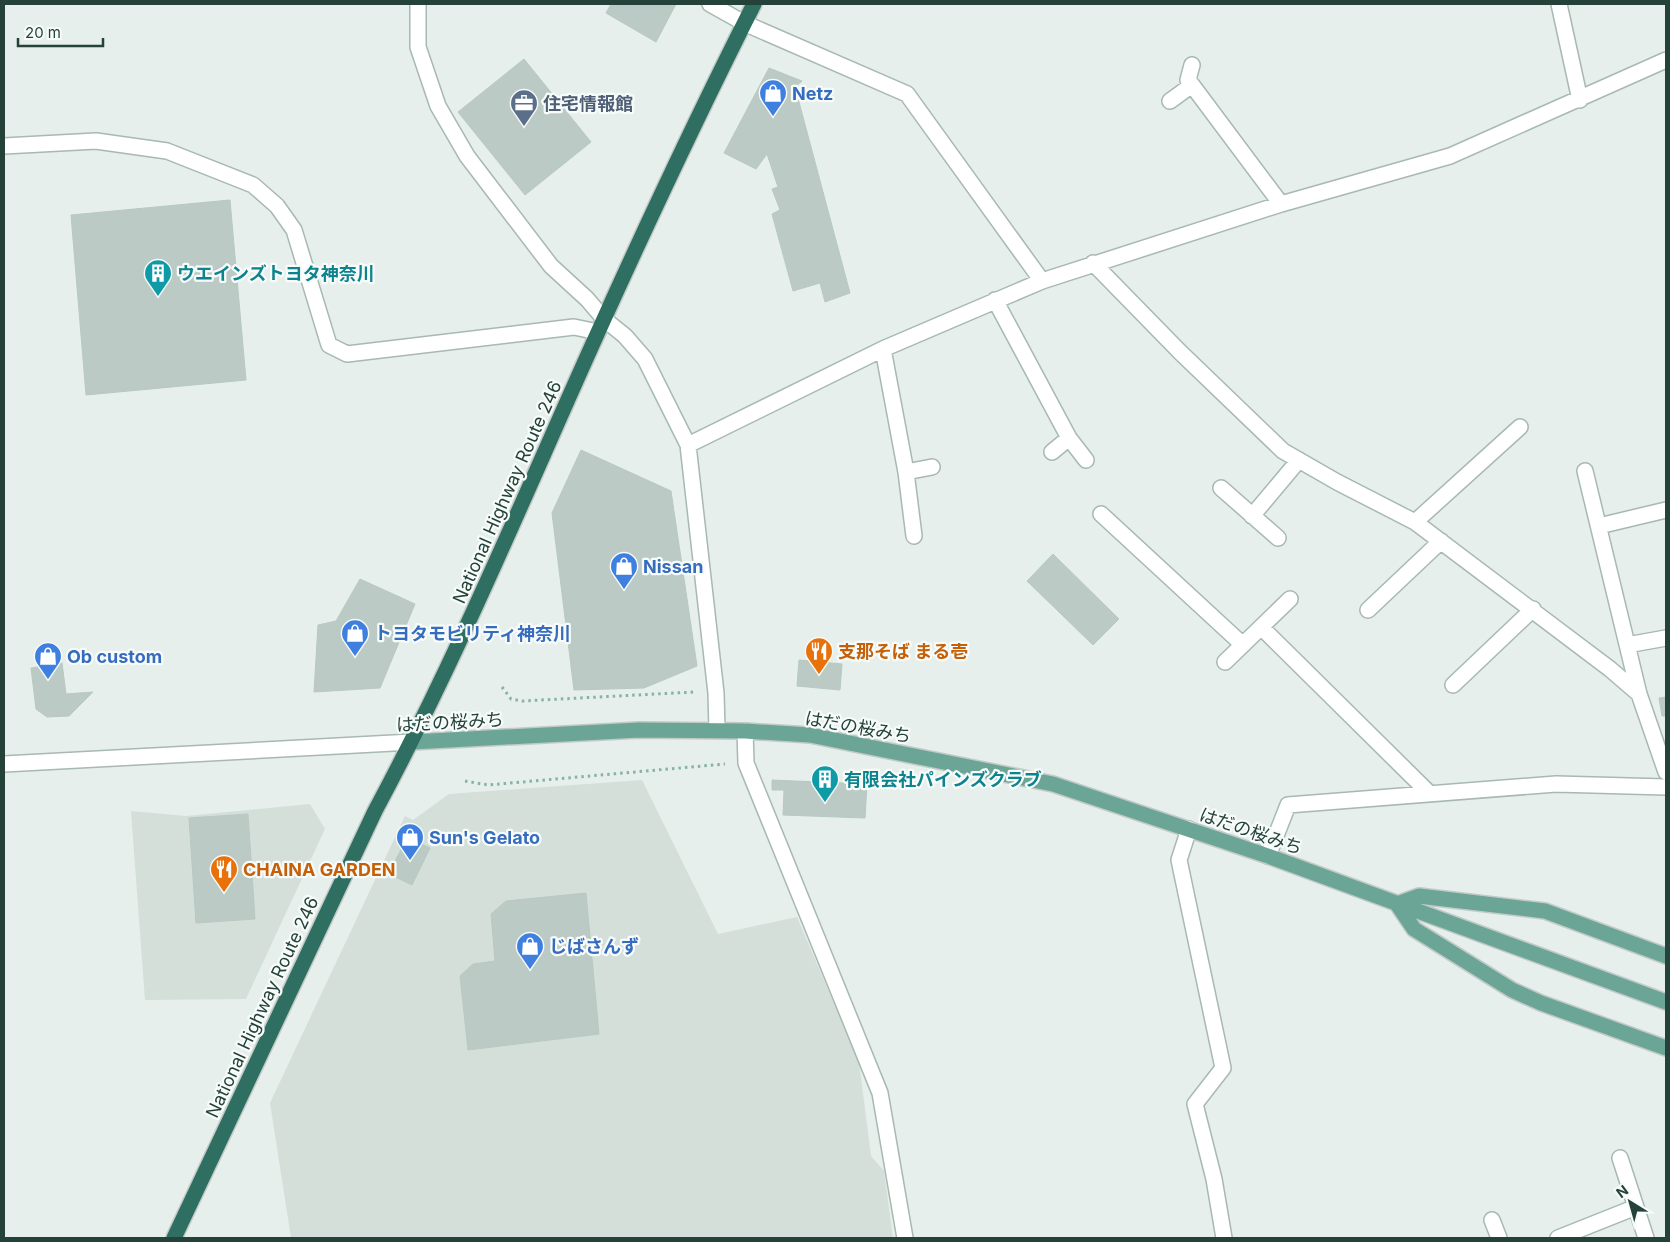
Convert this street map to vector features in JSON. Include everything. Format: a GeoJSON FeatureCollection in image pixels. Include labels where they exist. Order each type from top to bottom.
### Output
{"type":"FeatureCollection","features":[{"type":"Feature","properties":{"kind":"highway","name":"National Highway Route 246"},"geometry":{"type":"LineString","coordinates":[[174,1238],[375,811],[412,742],[467,628],[601,326],[754,4]]}},
{"type":"Feature","properties":{"kind":"main road","name":"はだの桜みち"},"geometry":{"type":"LineString","coordinates":[[412,742],[639,730],[717,730],[810,735],[1053,784],[1268,856],[1666,1002]]}},
{"type":"Feature","properties":{"kind":"main road"},"geometry":{"type":"LineString","coordinates":[[1666,956],[1544,911],[1419,896],[1398,904],[1414,929],[1512,990],[1541,1003],[1666,1048]]}},
{"type":"Feature","properties":{"kind":"street"},"geometry":{"type":"LineString","coordinates":[[418,4],[418,47],[438,106],[467,156],[551,266],[587,300],[601,326]]}},
{"type":"Feature","properties":{"kind":"street"},"geometry":{"type":"LineString","coordinates":[[710,4],[744,23],[907,94],[1042,281]]}},
{"type":"Feature","properties":{"kind":"street"},"geometry":{"type":"LineString","coordinates":[[1559,4],[1580,100]]}},
{"type":"Feature","properties":{"kind":"street"},"geometry":{"type":"LineString","coordinates":[[688,445],[883,349],[1042,281],[1281,204],[1450,156],[1580,100],[1666,60]]}},
{"type":"Feature","properties":{"kind":"street"},"geometry":{"type":"LineString","coordinates":[[1192,65],[1188,80],[1281,204]]}},
{"type":"Feature","properties":{"kind":"street"},"geometry":{"type":"LineString","coordinates":[[1170,102],[1192,85]]}},
{"type":"Feature","properties":{"kind":"street"},"geometry":{"type":"LineString","coordinates":[[4,146],[96,142],[167,151],[253,185],[277,206],[294,230],[329,345],[347,354],[574,327],[601,326],[625,336],[645,359],[688,445],[716,692],[717,730]]}},
{"type":"Feature","properties":{"kind":"street"},"geometry":{"type":"LineString","coordinates":[[1093,263],[1283,451],[1336,482],[1415,522],[1610,669],[1639,694]]}},
{"type":"Feature","properties":{"kind":"street"},"geometry":{"type":"LineString","coordinates":[[995,300],[1069,438],[1086,460]]}},
{"type":"Feature","properties":{"kind":"street"},"geometry":{"type":"LineString","coordinates":[[883,349],[906,472],[914,536]]}},
{"type":"Feature","properties":{"kind":"street"},"geometry":{"type":"LineString","coordinates":[[1415,522],[1520,427]]}},
{"type":"Feature","properties":{"kind":"street"},"geometry":{"type":"LineString","coordinates":[[1052,452],[1069,438]]}},
{"type":"Feature","properties":{"kind":"street"},"geometry":{"type":"LineString","coordinates":[[1252,516],[1299,460]]}},
{"type":"Feature","properties":{"kind":"street"},"geometry":{"type":"LineString","coordinates":[[906,472],[932,467]]}},
{"type":"Feature","properties":{"kind":"street"},"geometry":{"type":"LineString","coordinates":[[1585,470],[1639,694],[1666,772]]}},
{"type":"Feature","properties":{"kind":"street"},"geometry":{"type":"LineString","coordinates":[[1221,488],[1278,538]]}},
{"type":"Feature","properties":{"kind":"street"},"geometry":{"type":"LineString","coordinates":[[1599,526],[1666,510]]}},
{"type":"Feature","properties":{"kind":"street"},"geometry":{"type":"LineString","coordinates":[[1101,514],[1243,645]]}},
{"type":"Feature","properties":{"kind":"street"},"geometry":{"type":"LineString","coordinates":[[1368,610],[1441,541]]}},
{"type":"Feature","properties":{"kind":"street"},"geometry":{"type":"LineString","coordinates":[[1225,662],[1290,599]]}},
{"type":"Feature","properties":{"kind":"street"},"geometry":{"type":"LineString","coordinates":[[1453,684],[1532,610]]}},
{"type":"Feature","properties":{"kind":"street"},"geometry":{"type":"LineString","coordinates":[[1261,627],[1428,792]]}},
{"type":"Feature","properties":{"kind":"street"},"geometry":{"type":"LineString","coordinates":[[1627,645],[1666,638]]}},
{"type":"Feature","properties":{"kind":"street"},"geometry":{"type":"LineString","coordinates":[[745,731],[746,763],[880,1093],[905,1238]]}},
{"type":"Feature","properties":{"kind":"street","name":"はだの桜みち"},"geometry":{"type":"LineString","coordinates":[[4,764],[412,742]]}},
{"type":"Feature","properties":{"kind":"street"},"geometry":{"type":"LineString","coordinates":[[1268,856],[1288,805],[1428,792],[1556,784],[1666,787]]}},
{"type":"Feature","properties":{"kind":"street"},"geometry":{"type":"LineString","coordinates":[[1189,829],[1179,860],[1223,1068],[1194,1104],[1214,1180],[1224,1238]]}},
{"type":"Feature","properties":{"kind":"street"},"geometry":{"type":"LineString","coordinates":[[1620,1158],[1646,1238]]}},
{"type":"Feature","properties":{"kind":"street"},"geometry":{"type":"LineString","coordinates":[[1558,1238],[1636,1207]]}},
{"type":"Feature","properties":{"kind":"street"},"geometry":{"type":"LineString","coordinates":[[1492,1220],[1499,1238]]}},
{"type":"Feature","properties":{"kind":"path","name":"はだの桜みち"},"geometry":{"type":"LineString","coordinates":[[502,687],[511,698],[522,701],[699,692]]}},
{"type":"Feature","properties":{"kind":"path"},"geometry":{"type":"LineString","coordinates":[[465,781],[488,785],[731,763]]}},
{"type":"Feature","properties":{"kind":"shaded area"},"geometry":{"type":"Polygon","coordinates":[[[642,780],[718,934],[797,917],[859,1062],[871,1156],[884,1171],[893,1238],[291,1238],[270,1103],[405,816],[413,820],[449,794],[642,780]]]}},
{"type":"Feature","properties":{"kind":"shaded area"},"geometry":{"type":"Polygon","coordinates":[[[310,804],[325,829],[246,999],[145,1000],[131,811],[186,816],[310,804]]]}},
{"type":"Feature","properties":{"kind":"building"},"geometry":{"type":"Polygon","coordinates":[[[611,4],[676,4],[656,42],[606,13],[611,4]]]}},
{"type":"Feature","properties":{"kind":"building","name":"住宅情報館"},"geometry":{"type":"Polygon","coordinates":[[[524,59],[591,142],[525,195],[458,112],[524,59]]]}},
{"type":"Feature","properties":{"kind":"building"},"geometry":{"type":"Polygon","coordinates":[[[769,68],[802,81],[795,87],[850,293],[825,302],[820,283],[793,291],[772,214],[780,210],[772,189],[778,187],[767,154],[756,169],[724,153],[769,68]]]}},
{"type":"Feature","properties":{"kind":"building","name":"ウエインズトヨタ神奈川"},"geometry":{"type":"Polygon","coordinates":[[[230,200],[246,380],[86,395],[71,215],[230,200]]]}},
{"type":"Feature","properties":{"kind":"building","name":"Nissan"},"geometry":{"type":"Polygon","coordinates":[[[581,450],[671,491],[697,666],[644,688],[574,690],[552,513],[581,450]]]}},
{"type":"Feature","properties":{"kind":"building"},"geometry":{"type":"Polygon","coordinates":[[[1053,554],[1119,619],[1093,645],[1027,581],[1053,554]]]}},
{"type":"Feature","properties":{"kind":"building","name":"トヨタモビリティ神奈川"},"geometry":{"type":"Polygon","coordinates":[[[360,579],[415,604],[380,688],[314,692],[318,625],[336,621],[360,579]]]}},
{"type":"Feature","properties":{"kind":"building","name":"支那そば まる壱"},"geometry":{"type":"Polygon","coordinates":[[[799,660],[842,664],[840,690],[797,686],[799,660]]]}},
{"type":"Feature","properties":{"kind":"building","name":"Ob custom"},"geometry":{"type":"Polygon","coordinates":[[[62,663],[66,694],[93,692],[69,716],[47,717],[36,709],[31,668],[62,663]]]}},
{"type":"Feature","properties":{"kind":"building"},"geometry":{"type":"Polygon","coordinates":[[[1666,697],[1666,716],[1662,716],[1659,698],[1666,697]]]}},
{"type":"Feature","properties":{"kind":"building","name":"有限会社パインズクラブ"},"geometry":{"type":"Polygon","coordinates":[[[772,780],[867,784],[865,818],[783,815],[784,790],[772,790],[772,780]]]}},
{"type":"Feature","properties":{"kind":"building","name":"CHAINA GARDEN"},"geometry":{"type":"Polygon","coordinates":[[[248,814],[255,919],[196,923],[189,818],[248,814]]]}},
{"type":"Feature","properties":{"kind":"building","name":"Sun's Gelato"},"geometry":{"type":"Polygon","coordinates":[[[407,837],[430,848],[412,885],[389,874],[407,837]]]}},
{"type":"Feature","properties":{"kind":"building","name":"じばさんず"},"geometry":{"type":"Polygon","coordinates":[[[586,893],[599,1034],[468,1050],[460,976],[473,964],[495,961],[491,914],[506,901],[586,893]]]}},
{"type":"Feature","properties":{"kind":"place","name":"Netz"},"geometry":{"type":"Point","coordinates":[773,117]}},
{"type":"Feature","properties":{"kind":"place","name":"住宅情報館"},"geometry":{"type":"Point","coordinates":[524,127]}},
{"type":"Feature","properties":{"kind":"place","name":"ウエインズトヨタ神奈川"},"geometry":{"type":"Point","coordinates":[158,297]}},
{"type":"Feature","properties":{"kind":"place","name":"Nissan"},"geometry":{"type":"Point","coordinates":[624,590]}},
{"type":"Feature","properties":{"kind":"place","name":"トヨタモビリティ神奈川"},"geometry":{"type":"Point","coordinates":[355,657]}},
{"type":"Feature","properties":{"kind":"place","name":"支那そば まる壱"},"geometry":{"type":"Point","coordinates":[819,675]}},
{"type":"Feature","properties":{"kind":"place","name":"Ob custom"},"geometry":{"type":"Point","coordinates":[48,680]}},
{"type":"Feature","properties":{"kind":"place","name":"有限会社パインズクラブ"},"geometry":{"type":"Point","coordinates":[825,803]}},
{"type":"Feature","properties":{"kind":"place","name":"Sun's Gelato"},"geometry":{"type":"Point","coordinates":[410,861]}},
{"type":"Feature","properties":{"kind":"place","name":"CHAINA GARDEN"},"geometry":{"type":"Point","coordinates":[224,893]}},
{"type":"Feature","properties":{"kind":"place","name":"じばさんず"},"geometry":{"type":"Point","coordinates":[530,970]}}]}
